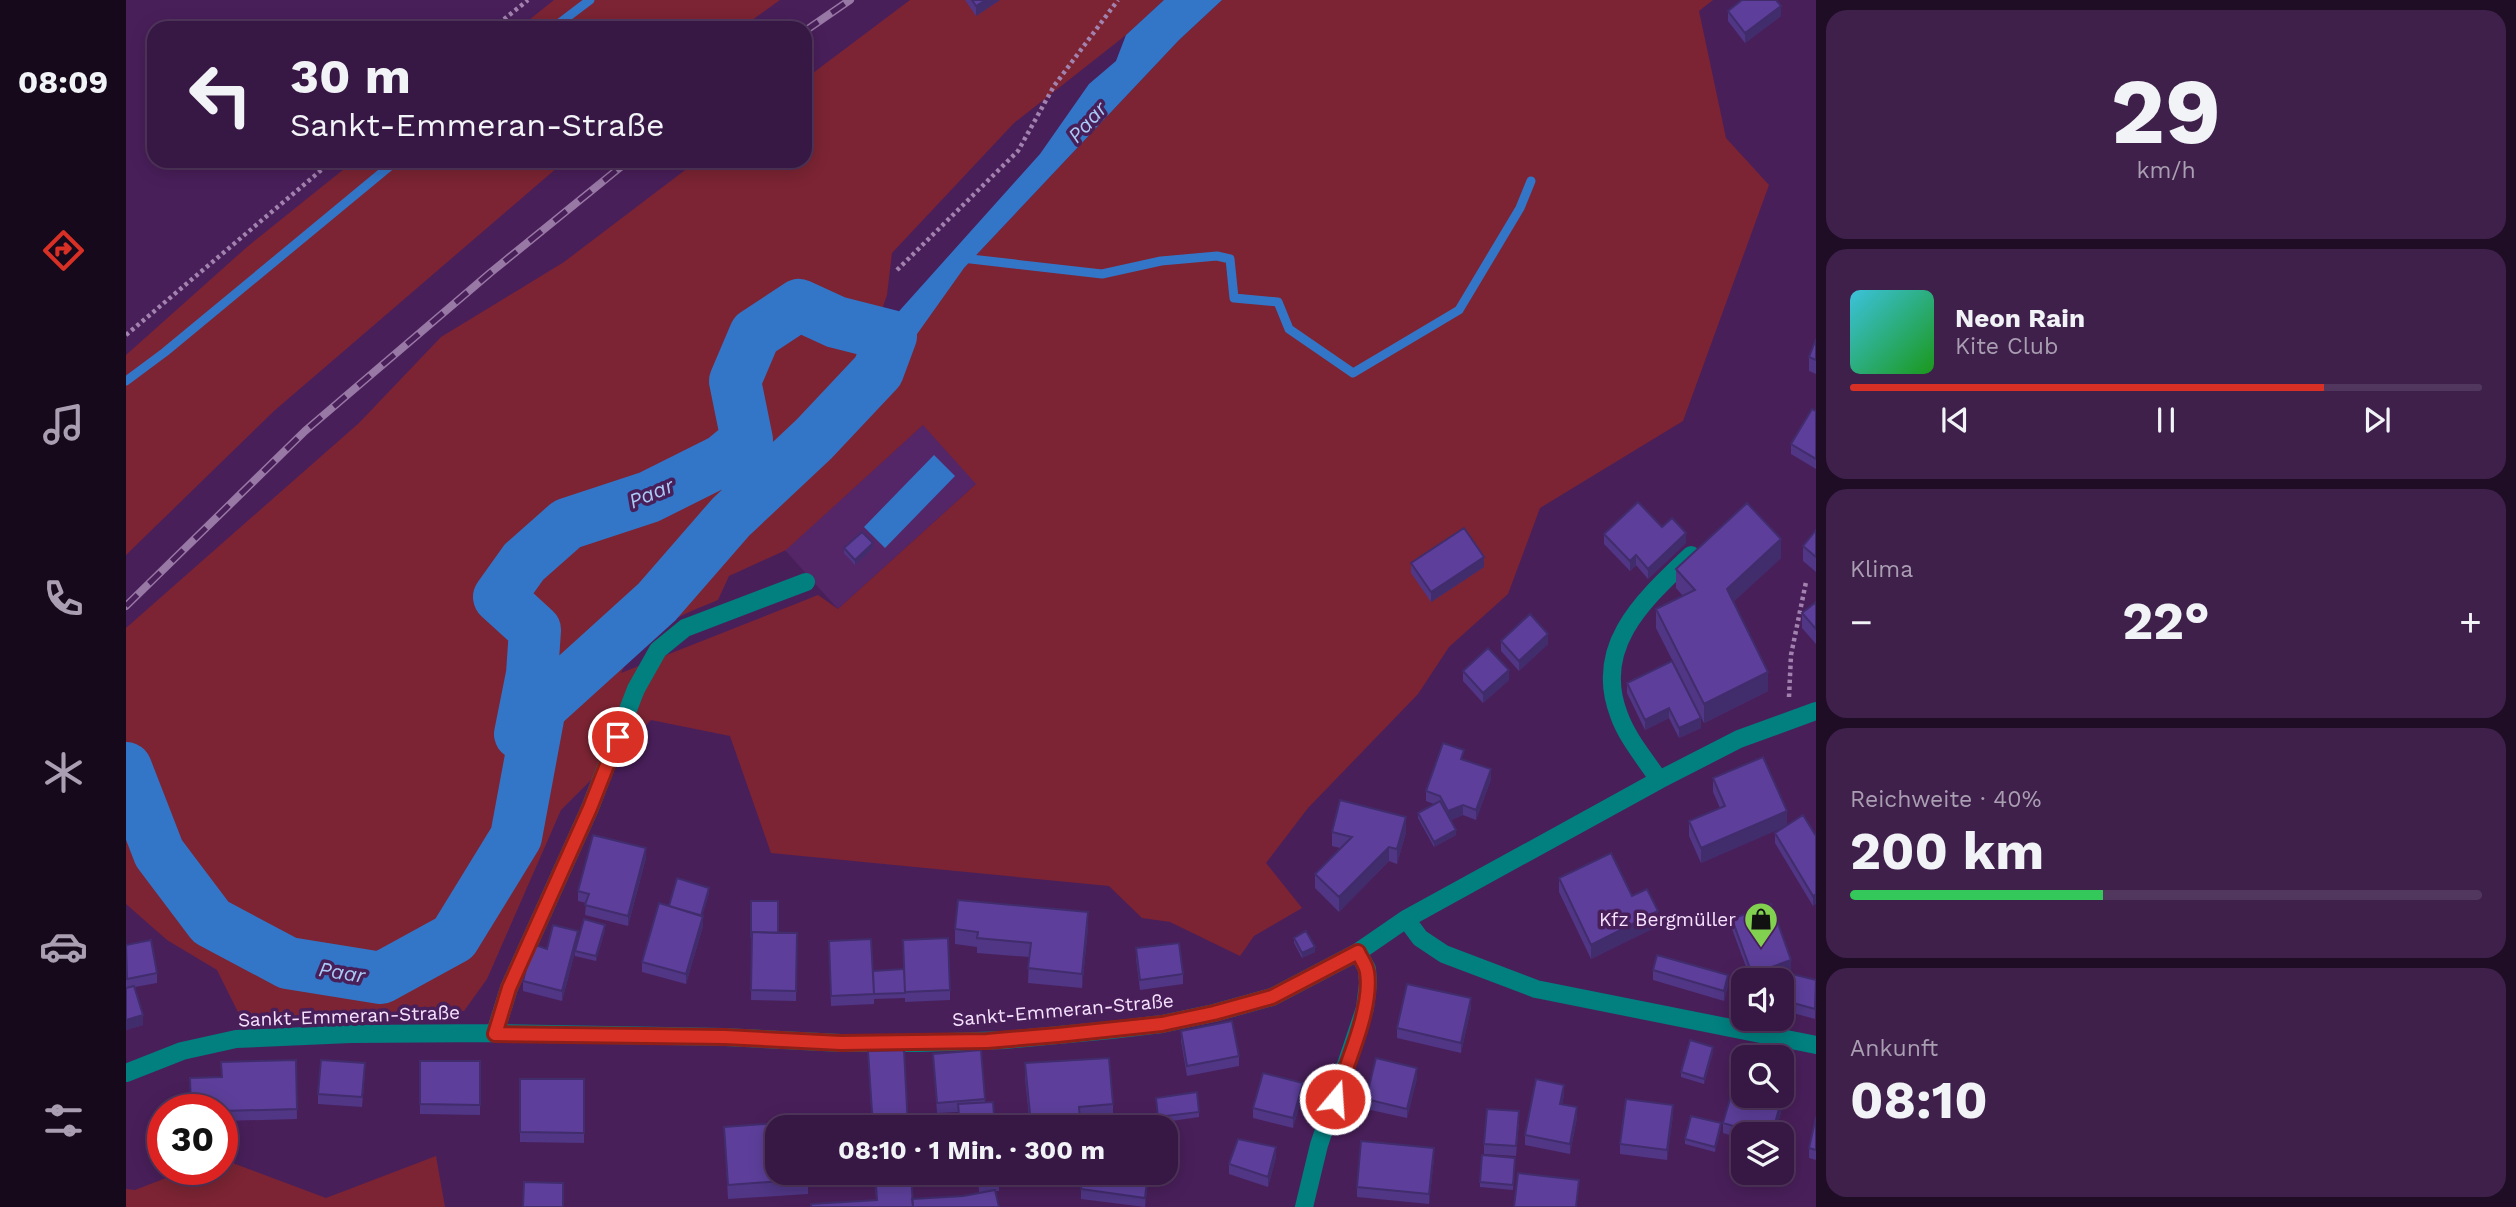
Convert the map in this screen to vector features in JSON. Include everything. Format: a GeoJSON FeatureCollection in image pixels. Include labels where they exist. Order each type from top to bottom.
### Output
{"type":"FeatureCollection","features":[{"type":"Feature","properties":{"kind":"street"},"geometry":{"type":"LineString","coordinates":[[1659,780],[1619,717],[1611,688],[1612,658],[1625,628],[1646,598],[1694,552]]}},
{"type":"Feature","properties":{"kind":"street"},"geometry":{"type":"LineString","coordinates":[[495,1034],[509,988],[590,808],[636,690],[658,650],[685,628],[806,582]]}},
{"type":"Feature","properties":{"kind":"street","name":"Sankt-Emmeran-Straße"},"geometry":{"type":"LineString","coordinates":[[126,1073],[182,1051],[236,1039],[351,1034],[495,1034],[725,1037],[841,1043],[981,1041],[1162,1024],[1214,1013],[1272,997],[1358,952],[1406,919],[1659,780],[1739,739],[1816,711]]}},
{"type":"Feature","properties":{"kind":"street"},"geometry":{"type":"LineString","coordinates":[[1406,919],[1420,938],[1444,954],[1536,989],[1816,1045]]}},
{"type":"Feature","properties":{"kind":"street"},"geometry":{"type":"LineString","coordinates":[[1304,1207],[1319,1144],[1365,1008],[1367,969],[1358,952]]}},
{"type":"Feature","properties":{"kind":"path"},"geometry":{"type":"LineString","coordinates":[[502,21],[528,0]]}},
{"type":"Feature","properties":{"kind":"path"},"geometry":{"type":"LineString","coordinates":[[897,271],[1018,151],[1054,86],[1118,0]]}},
{"type":"Feature","properties":{"kind":"path"},"geometry":{"type":"LineString","coordinates":[[126,335],[324,168]]}},
{"type":"Feature","properties":{"kind":"path"},"geometry":{"type":"LineString","coordinates":[[1787,722],[1791,655],[1806,583]]}},
{"type":"Feature","properties":{"kind":"shaded area"},"geometry":{"type":"Polygon","coordinates":[[[554,0],[780,0],[751,21],[528,21],[554,0]]]}},
{"type":"Feature","properties":{"kind":"shaded area"},"geometry":{"type":"Polygon","coordinates":[[[910,0],[1164,0],[1126,35],[1014,123],[892,253],[887,295],[872,338],[873,359],[964,268],[1179,40],[1222,0],[1713,0],[1699,11],[1726,138],[1769,185],[1683,421],[1540,508],[1508,594],[1449,647],[1418,694],[1308,808],[1266,863],[1302,908],[1254,936],[1240,956],[1170,922],[1142,918],[1109,886],[771,853],[730,736],[651,720],[561,810],[487,979],[464,1011],[241,1018],[217,970],[167,940],[126,904],[126,628],[359,423],[441,337],[564,262],[688,168],[812,168],[812,74],[910,0]],[[923,425],[786,550],[729,576],[718,600],[675,619],[650,635],[629,658],[621,673],[818,595],[838,609],[976,484],[923,425]]]}},
{"type":"Feature","properties":{"kind":"shaded area"},"geometry":{"type":"Polygon","coordinates":[[[345,168],[557,168],[274,411],[126,555],[126,355],[247,247],[345,168]]]}},
{"type":"Feature","properties":{"kind":"shaded area"},"geometry":{"type":"Polygon","coordinates":[[[924,424],[977,483],[838,609],[785,550],[924,424]]]}},
{"type":"Feature","properties":{"kind":"shaded area"},"geometry":{"type":"Polygon","coordinates":[[[436,1156],[445,1207],[126,1207],[126,1189],[135,1190],[148,1185],[238,1185],[238,1165],[326,1198],[436,1156]]]}},
{"type":"Feature","properties":{"kind":"water"},"geometry":{"type":"Polygon","coordinates":[[[1164,0],[1222,0],[1179,40],[964,268],[895,365],[874,409],[843,388],[873,360],[884,328],[1040,154],[1089,84],[1116,61],[1126,35],[1164,0]]]}},
{"type":"Feature","properties":{"kind":"water"},"geometry":{"type":"Polygon","coordinates":[[[934,455],[955,476],[885,548],[864,527],[934,455]]]}},
{"type":"Feature","properties":{"kind":"building"},"geometry":{"type":"Polygon","coordinates":[[[972,0],[986,0],[976,6],[972,0]]]}},
{"type":"Feature","properties":{"kind":"building"},"geometry":{"type":"Polygon","coordinates":[[[1742,0],[1776,0],[1781,6],[1745,33],[1728,11],[1742,0]]]}},
{"type":"Feature","properties":{"kind":"building"},"geometry":{"type":"Polygon","coordinates":[[[1816,339],[1816,360],[1809,357],[1816,339]]]}},
{"type":"Feature","properties":{"kind":"building"},"geometry":{"type":"Polygon","coordinates":[[[1812,409],[1816,411],[1816,459],[1791,444],[1812,409]]]}},
{"type":"Feature","properties":{"kind":"building"},"geometry":{"type":"Polygon","coordinates":[[[1638,502],[1662,527],[1672,518],[1686,533],[1648,569],[1636,555],[1630,561],[1604,534],[1638,502]]]}},
{"type":"Feature","properties":{"kind":"building"},"geometry":{"type":"Polygon","coordinates":[[[1747,503],[1781,539],[1727,589],[1768,672],[1704,704],[1656,609],[1695,590],[1676,569],[1747,503]]]}},
{"type":"Feature","properties":{"kind":"building"},"geometry":{"type":"Polygon","coordinates":[[[1464,528],[1484,557],[1431,592],[1411,563],[1464,528]]]}},
{"type":"Feature","properties":{"kind":"building"},"geometry":{"type":"Polygon","coordinates":[[[1816,530],[1816,557],[1803,546],[1816,530]]]}},
{"type":"Feature","properties":{"kind":"building"},"geometry":{"type":"Polygon","coordinates":[[[862,532],[873,543],[855,560],[844,548],[862,532]]]}},
{"type":"Feature","properties":{"kind":"building"},"geometry":{"type":"Polygon","coordinates":[[[1816,602],[1816,629],[1802,613],[1816,602]]]}},
{"type":"Feature","properties":{"kind":"building"},"geometry":{"type":"Polygon","coordinates":[[[1530,614],[1548,634],[1519,661],[1501,641],[1530,614]]]}},
{"type":"Feature","properties":{"kind":"building"},"geometry":{"type":"Polygon","coordinates":[[[1488,648],[1509,670],[1483,693],[1463,671],[1488,648]]]}},
{"type":"Feature","properties":{"kind":"building"},"geometry":{"type":"Polygon","coordinates":[[[1672,661],[1701,718],[1679,728],[1669,708],[1645,720],[1627,683],[1672,661]]]}},
{"type":"Feature","properties":{"kind":"building"},"geometry":{"type":"Polygon","coordinates":[[[1443,743],[1464,750],[1461,759],[1491,769],[1476,810],[1463,805],[1448,811],[1440,796],[1426,791],[1443,743]]]}},
{"type":"Feature","properties":{"kind":"building"},"geometry":{"type":"Polygon","coordinates":[[[1763,757],[1787,811],[1701,848],[1689,821],[1725,806],[1713,778],[1763,757]]]}},
{"type":"Feature","properties":{"kind":"building"},"geometry":{"type":"Polygon","coordinates":[[[1340,800],[1406,817],[1397,849],[1389,847],[1339,897],[1315,874],[1352,837],[1332,832],[1340,800]]]}},
{"type":"Feature","properties":{"kind":"building"},"geometry":{"type":"Polygon","coordinates":[[[1440,801],[1456,830],[1434,842],[1418,813],[1440,801]]]}},
{"type":"Feature","properties":{"kind":"building"},"geometry":{"type":"Polygon","coordinates":[[[1803,815],[1816,836],[1816,894],[1813,896],[1775,833],[1803,815]]]}},
{"type":"Feature","properties":{"kind":"building"},"geometry":{"type":"Polygon","coordinates":[[[593,835],[646,848],[628,916],[585,905],[589,894],[578,891],[593,835]]]}},
{"type":"Feature","properties":{"kind":"building"},"geometry":{"type":"Polygon","coordinates":[[[1611,853],[1632,896],[1647,889],[1658,911],[1591,945],[1559,878],[1611,853]]]}},
{"type":"Feature","properties":{"kind":"building"},"geometry":{"type":"Polygon","coordinates":[[[677,878],[709,888],[701,916],[669,906],[677,878]]]}},
{"type":"Feature","properties":{"kind":"building"},"geometry":{"type":"Polygon","coordinates":[[[958,900],[1088,912],[1082,974],[1028,968],[1031,943],[977,938],[978,932],[955,929],[958,900]]]}},
{"type":"Feature","properties":{"kind":"building"},"geometry":{"type":"Polygon","coordinates":[[[751,901],[778,901],[778,933],[752,932],[751,937],[751,901]]]}},
{"type":"Feature","properties":{"kind":"building"},"geometry":{"type":"Polygon","coordinates":[[[659,903],[703,916],[686,974],[642,962],[659,903]]]}},
{"type":"Feature","properties":{"kind":"building","name":"Kfz Bergmüller"},"geometry":{"type":"Polygon","coordinates":[[[1771,904],[1791,960],[1769,968],[1750,968],[1732,919],[1771,904]]]}},
{"type":"Feature","properties":{"kind":"building"},"geometry":{"type":"Polygon","coordinates":[[[584,919],[605,925],[596,956],[575,951],[584,919]]]}},
{"type":"Feature","properties":{"kind":"building"},"geometry":{"type":"Polygon","coordinates":[[[553,925],[578,931],[562,991],[523,981],[532,944],[547,949],[553,925]]]}},
{"type":"Feature","properties":{"kind":"building"},"geometry":{"type":"Polygon","coordinates":[[[1306,931],[1315,947],[1302,953],[1294,938],[1306,931]]]}},
{"type":"Feature","properties":{"kind":"building"},"geometry":{"type":"Polygon","coordinates":[[[752,932],[797,933],[796,991],[751,990],[752,932]]]}},
{"type":"Feature","properties":{"kind":"building"},"geometry":{"type":"Polygon","coordinates":[[[948,938],[950,990],[905,992],[903,940],[948,938]]]}},
{"type":"Feature","properties":{"kind":"building"},"geometry":{"type":"Polygon","coordinates":[[[871,939],[874,994],[831,996],[829,941],[871,939]]]}},
{"type":"Feature","properties":{"kind":"building"},"geometry":{"type":"Polygon","coordinates":[[[151,940],[157,973],[127,979],[126,945],[151,940]]]}},
{"type":"Feature","properties":{"kind":"building"},"geometry":{"type":"Polygon","coordinates":[[[1179,943],[1183,974],[1140,980],[1136,948],[1179,943]]]}},
{"type":"Feature","properties":{"kind":"building"},"geometry":{"type":"Polygon","coordinates":[[[1657,955],[1728,975],[1724,991],[1653,970],[1657,955]]]}},
{"type":"Feature","properties":{"kind":"building"},"geometry":{"type":"Polygon","coordinates":[[[904,969],[905,993],[874,994],[873,971],[904,969]]]}},
{"type":"Feature","properties":{"kind":"building"},"geometry":{"type":"Polygon","coordinates":[[[1794,974],[1816,980],[1815,1009],[1794,1003],[1794,974]]]}},
{"type":"Feature","properties":{"kind":"building"},"geometry":{"type":"Polygon","coordinates":[[[1407,984],[1471,998],[1461,1043],[1397,1028],[1407,984]]]}},
{"type":"Feature","properties":{"kind":"building"},"geometry":{"type":"Polygon","coordinates":[[[134,986],[143,1015],[126,1020],[126,988],[134,986]]]}},
{"type":"Feature","properties":{"kind":"building"},"geometry":{"type":"Polygon","coordinates":[[[1232,1021],[1239,1056],[1187,1066],[1181,1031],[1232,1021]]]}},
{"type":"Feature","properties":{"kind":"building"},"geometry":{"type":"Polygon","coordinates":[[[1690,1040],[1713,1047],[1704,1079],[1681,1072],[1690,1040]]]}},
{"type":"Feature","properties":{"kind":"building"},"geometry":{"type":"Polygon","coordinates":[[[904,1050],[907,1115],[872,1115],[868,1051],[904,1050]]]}},
{"type":"Feature","properties":{"kind":"building"},"geometry":{"type":"Polygon","coordinates":[[[981,1050],[985,1099],[937,1103],[933,1054],[981,1050]]]}},
{"type":"Feature","properties":{"kind":"building"},"geometry":{"type":"Polygon","coordinates":[[[1109,1058],[1113,1104],[1079,1107],[1080,1115],[1030,1115],[1025,1063],[1109,1058]]]}},
{"type":"Feature","properties":{"kind":"building"},"geometry":{"type":"Polygon","coordinates":[[[1376,1058],[1417,1068],[1407,1109],[1366,1099],[1376,1058]]]}},
{"type":"Feature","properties":{"kind":"building"},"geometry":{"type":"Polygon","coordinates":[[[296,1060],[297,1109],[238,1111],[238,1094],[190,1094],[190,1078],[222,1077],[221,1062],[296,1060]]]}},
{"type":"Feature","properties":{"kind":"building"},"geometry":{"type":"Polygon","coordinates":[[[321,1060],[365,1063],[362,1097],[318,1094],[321,1060]]]}},
{"type":"Feature","properties":{"kind":"building"},"geometry":{"type":"Polygon","coordinates":[[[420,1061],[480,1061],[480,1105],[420,1104],[420,1061]]]}},
{"type":"Feature","properties":{"kind":"building"},"geometry":{"type":"Polygon","coordinates":[[[1263,1073],[1303,1083],[1293,1118],[1253,1108],[1263,1073]]]}},
{"type":"Feature","properties":{"kind":"building"},"geometry":{"type":"Polygon","coordinates":[[[520,1079],[584,1079],[584,1133],[520,1132],[520,1079]]]}},
{"type":"Feature","properties":{"kind":"building"},"geometry":{"type":"Polygon","coordinates":[[[1536,1079],[1564,1085],[1560,1104],[1577,1107],[1570,1144],[1525,1135],[1536,1079]]]}},
{"type":"Feature","properties":{"kind":"building"},"geometry":{"type":"Polygon","coordinates":[[[1197,1092],[1199,1112],[1158,1115],[1156,1098],[1197,1092]]]}},
{"type":"Feature","properties":{"kind":"building"},"geometry":{"type":"Polygon","coordinates":[[[1731,1095],[1731,1108],[1779,1108],[1775,1122],[1731,1122],[1731,1125],[1723,1123],[1731,1095]]]}},
{"type":"Feature","properties":{"kind":"building"},"geometry":{"type":"Polygon","coordinates":[[[1626,1099],[1673,1105],[1667,1150],[1620,1144],[1626,1099]]]}},
{"type":"Feature","properties":{"kind":"building"},"geometry":{"type":"Polygon","coordinates":[[[993,1102],[994,1115],[959,1115],[958,1104],[993,1102]]]}},
{"type":"Feature","properties":{"kind":"building"},"geometry":{"type":"Polygon","coordinates":[[[1487,1109],[1519,1111],[1516,1146],[1484,1144],[1487,1109]]]}},
{"type":"Feature","properties":{"kind":"building"},"geometry":{"type":"Polygon","coordinates":[[[1691,1116],[1721,1123],[1715,1147],[1685,1139],[1691,1116]]]}},
{"type":"Feature","properties":{"kind":"building"},"geometry":{"type":"Polygon","coordinates":[[[1816,1117],[1816,1150],[1809,1148],[1816,1117]]]}},
{"type":"Feature","properties":{"kind":"building"},"geometry":{"type":"Polygon","coordinates":[[[765,1124],[765,1182],[728,1185],[724,1127],[765,1124]]]}},
{"type":"Feature","properties":{"kind":"building"},"geometry":{"type":"Polygon","coordinates":[[[1238,1139],[1276,1147],[1268,1177],[1229,1164],[1238,1139]]]}},
{"type":"Feature","properties":{"kind":"building"},"geometry":{"type":"Polygon","coordinates":[[[1361,1141],[1434,1148],[1429,1194],[1357,1187],[1361,1141]]]}},
{"type":"Feature","properties":{"kind":"building"},"geometry":{"type":"Polygon","coordinates":[[[1482,1155],[1515,1158],[1513,1185],[1480,1182],[1482,1155]]]}},
{"type":"Feature","properties":{"kind":"building"},"geometry":{"type":"Polygon","coordinates":[[[1518,1173],[1579,1180],[1576,1207],[1514,1207],[1518,1173]]]}},
{"type":"Feature","properties":{"kind":"building"},"geometry":{"type":"Polygon","coordinates":[[[524,1182],[563,1183],[563,1207],[523,1207],[524,1182]]]}},
{"type":"Feature","properties":{"kind":"building"},"geometry":{"type":"Polygon","coordinates":[[[876,1185],[912,1185],[913,1207],[811,1207],[811,1204],[877,1200],[876,1185]]]}},
{"type":"Feature","properties":{"kind":"building"},"geometry":{"type":"Polygon","coordinates":[[[1081,1185],[1146,1185],[1145,1198],[1081,1189],[1081,1185]]]}},
{"type":"Feature","properties":{"kind":"building"},"geometry":{"type":"Polygon","coordinates":[[[995,1190],[999,1207],[913,1207],[912,1199],[963,1196],[995,1190]]]}},
{"type":"Feature","properties":{"kind":"waterway"},"geometry":{"type":"LineString","coordinates":[[562,21],[590,0]]}},
{"type":"Feature","properties":{"kind":"waterway"},"geometry":{"type":"LineString","coordinates":[[126,381],[165,352],[388,168]]}},
{"type":"Feature","properties":{"kind":"waterway"},"geometry":{"type":"LineString","coordinates":[[962,258],[1102,274],[1161,261],[1217,256],[1230,259],[1234,298],[1278,302],[1289,329],[1353,373],[1459,310],[1520,208],[1531,181]]}},
{"type":"Feature","properties":{"kind":"waterway","name":"Paar"},"geometry":{"type":"LineString","coordinates":[[520,734],[532,674],[535,630],[499,597],[524,562],[567,524],[649,497],[723,460],[747,440],[735,381],[755,334],[799,305],[836,322],[891,336]]}},
{"type":"Feature","properties":{"kind":"waterway","name":"Paar"},"geometry":{"type":"LineString","coordinates":[[126,768],[159,853],[211,922],[288,963],[381,978],[454,938],[516,837],[540,708],[657,602],[731,517],[814,439],[878,371],[891,336]]}},
{"type":"Feature","properties":{"kind":"railway"},"geometry":{"type":"LineString","coordinates":[[812,26],[850,0]]}},
{"type":"Feature","properties":{"kind":"railway"},"geometry":{"type":"LineString","coordinates":[[126,606],[305,431],[490,273],[619,168]]}},
{"type":"Feature","properties":{"kind":"place","name":"Kfz Bergmüller"},"geometry":{"type":"Point","coordinates":[1761,949]}},
{"type":"Feature","properties":{"kind":"route"},"geometry":{"type":"LineString","coordinates":[[618,737],[590,808],[509,988],[495,1034],[725,1037],[841,1043],[987,1041],[1058,1035],[1162,1024],[1272,997],[1358,952],[1367,969],[1365,1008],[1335,1099]]}}]}
